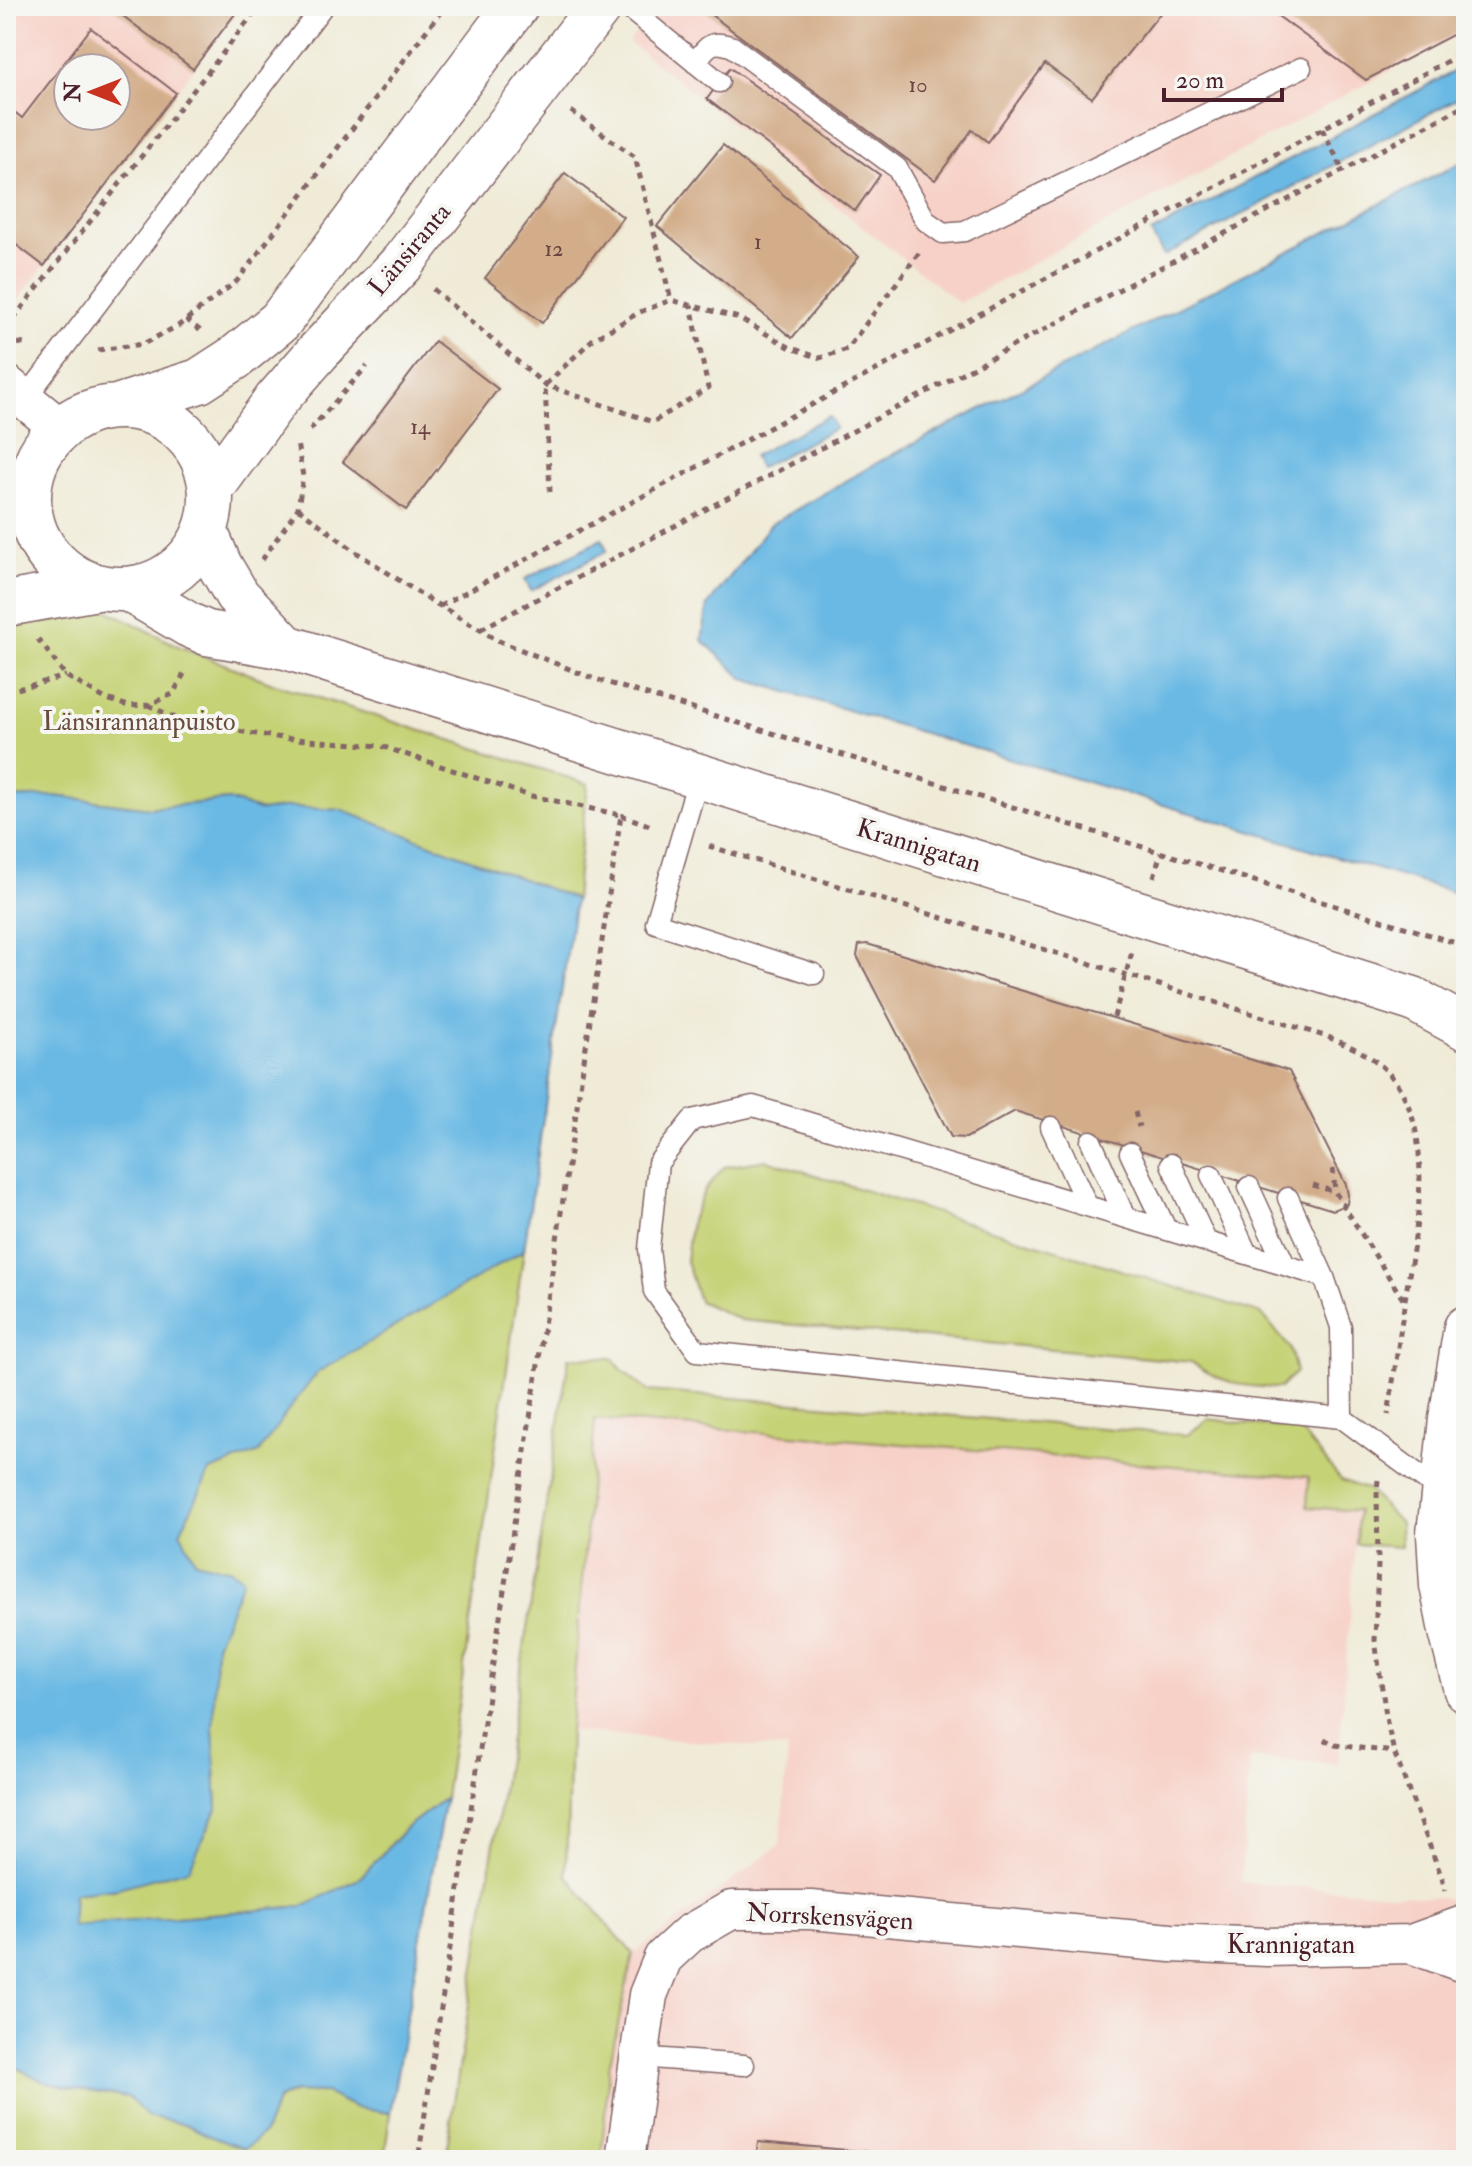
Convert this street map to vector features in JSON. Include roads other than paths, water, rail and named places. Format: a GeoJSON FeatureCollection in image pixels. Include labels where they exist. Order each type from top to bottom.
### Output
{"type":"FeatureCollection","features":[{"type":"Feature","properties":{"kind":"street"},"geometry":{"type":"LineString","coordinates":[[113,589],[52,561],[17,511],[37,458],[60,428],[87,411],[120,406],[199,381],[236,357],[280,321],[516,6]]}},
{"type":"Feature","properties":{"kind":"street","name":"Länsiranta"},"geometry":{"type":"LineString","coordinates":[[212,488],[276,400],[402,263],[600,6]]}},
{"type":"Feature","properties":{"kind":"street"},"geometry":{"type":"LineString","coordinates":[[16,391],[60,428]]}},
{"type":"Feature","properties":{"kind":"street"},"geometry":{"type":"LineString","coordinates":[[9,603],[155,585],[188,562],[206,533],[212,488],[198,448],[183,430],[160,415],[120,406]]}},
{"type":"Feature","properties":{"kind":"street"},"geometry":{"type":"LineString","coordinates":[[206,533],[237,595],[286,647]]}},
{"type":"Feature","properties":{"kind":"street","name":"Krannigatan"},"geometry":{"type":"LineString","coordinates":[[113,589],[207,633],[286,647],[1413,999],[1466,1028]]}},
{"type":"Feature","properties":{"kind":"street"},"geometry":{"type":"LineString","coordinates":[[1466,1328],[1451,1419],[1439,1534],[1442,1585],[1466,1690]]}},
{"type":"Feature","properties":{"kind":"street","name":"Norrskensvägen"},"geometry":{"type":"LineString","coordinates":[[625,2160],[648,1995],[663,1958],[689,1934],[731,1910],[811,1910],[1171,1943]]}},
{"type":"Feature","properties":{"kind":"street","name":"Krannigatan"},"geometry":{"type":"LineString","coordinates":[[1171,1943],[1267,1947],[1460,1944]]}},
{"type":"Feature","properties":{"kind":"lane"},"geometry":{"type":"LineString","coordinates":[[16,391],[61,351],[323,6]]}},
{"type":"Feature","properties":{"kind":"lane"},"geometry":{"type":"LineString","coordinates":[[626,6],[719,82]]}},
{"type":"Feature","properties":{"kind":"lane"},"geometry":{"type":"LineString","coordinates":[[695,63],[706,47],[720,42],[733,47],[897,168],[926,221],[943,233],[965,231],[1301,68]]}},
{"type":"Feature","properties":{"kind":"lane"},"geometry":{"type":"LineString","coordinates":[[699,776],[656,923],[814,974]]}},
{"type":"Feature","properties":{"kind":"lane"},"geometry":{"type":"LineString","coordinates":[[1324,1277],[753,1106],[692,1120],[658,1163],[649,1249],[654,1291],[697,1351],[1342,1418],[1443,1493]]}},
{"type":"Feature","properties":{"kind":"lane"},"geometry":{"type":"LineString","coordinates":[[1051,1127],[1087,1205]]}},
{"type":"Feature","properties":{"kind":"lane"},"geometry":{"type":"LineString","coordinates":[[1091,1141],[1125,1217]]}},
{"type":"Feature","properties":{"kind":"lane"},"geometry":{"type":"LineString","coordinates":[[1130,1153],[1166,1229]]}},
{"type":"Feature","properties":{"kind":"lane"},"geometry":{"type":"LineString","coordinates":[[1171,1164],[1206,1241]]}},
{"type":"Feature","properties":{"kind":"lane"},"geometry":{"type":"LineString","coordinates":[[1211,1175],[1247,1254]]}},
{"type":"Feature","properties":{"kind":"lane"},"geometry":{"type":"LineString","coordinates":[[1249,1187],[1285,1265]]}},
{"type":"Feature","properties":{"kind":"lane"},"geometry":{"type":"LineString","coordinates":[[1288,1198],[1324,1277],[1341,1327],[1342,1418]]}},
{"type":"Feature","properties":{"kind":"lane"},"geometry":{"type":"LineString","coordinates":[[638,2057],[744,2065]]}},
{"type":"Feature","properties":{"kind":"water"},"geometry":{"type":"Polygon","coordinates":[[[1466,65],[1466,94],[1164,256],[1151,233],[1466,65]]]}},
{"type":"Feature","properties":{"kind":"water"},"geometry":{"type":"Polygon","coordinates":[[[1466,160],[1466,896],[744,679],[702,640],[708,605],[771,524],[886,458],[1466,160]]]}},
{"type":"Feature","properties":{"kind":"water"},"geometry":{"type":"Polygon","coordinates":[[[829,416],[836,428],[759,468],[753,456],[829,416]]]}},
{"type":"Feature","properties":{"kind":"water"},"geometry":{"type":"Polygon","coordinates":[[[602,539],[607,551],[531,591],[525,579],[602,539]]]}},
{"type":"Feature","properties":{"kind":"water"},"geometry":{"type":"Polygon","coordinates":[[[55,796],[150,808],[229,800],[261,811],[289,807],[341,810],[575,899],[524,1250],[318,1372],[259,1452],[210,1471],[180,1532],[195,1561],[231,1570],[243,1579],[216,1645],[213,1727],[217,1809],[189,1869],[118,1888],[74,1893],[72,1926],[303,1906],[359,1879],[407,1827],[445,1798],[390,2113],[356,2108],[326,2093],[295,2092],[278,2099],[264,2133],[244,2149],[185,2124],[147,2116],[128,2097],[45,2082],[6,2062],[6,798],[55,796]]]}},
{"type":"Feature","properties":{"kind":"park label","name":"Länsirannanpuisto"},"geometry":{"type":"Point","coordinates":[139,721]}}]}
